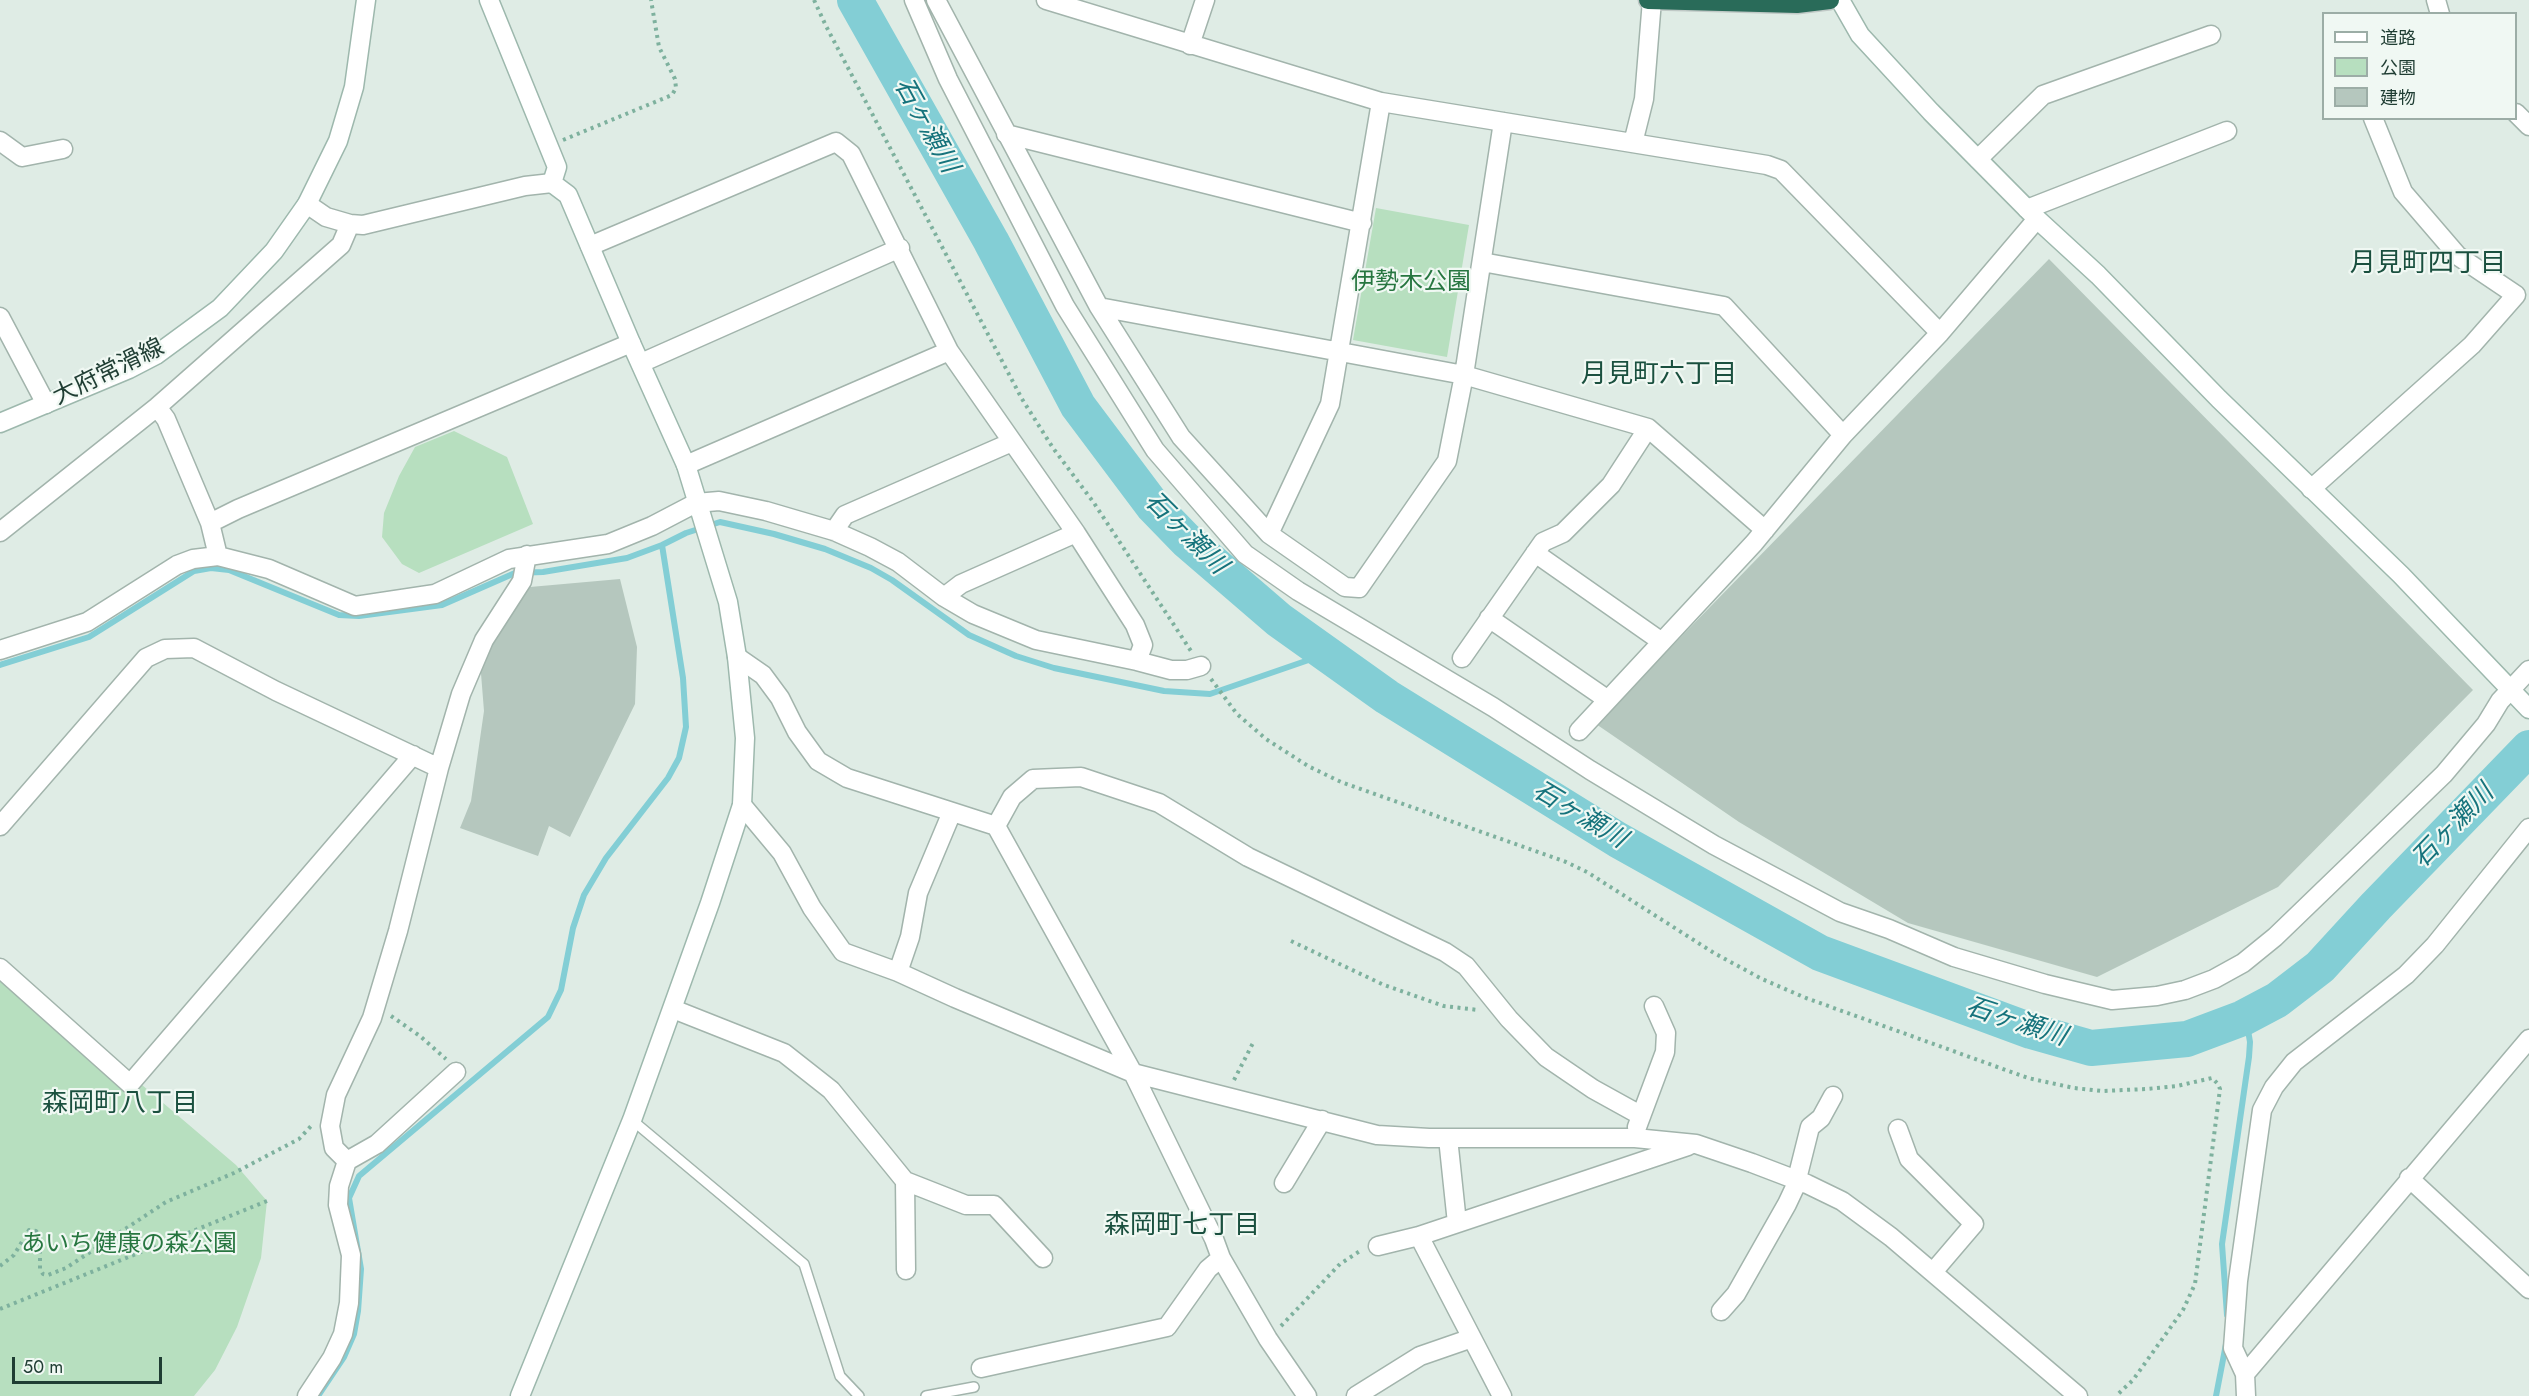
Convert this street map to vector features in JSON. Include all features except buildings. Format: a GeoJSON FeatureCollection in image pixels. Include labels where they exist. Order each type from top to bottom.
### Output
{"type":"FeatureCollection","features":[{"type":"Feature","properties":{"kind":"highway"},"geometry":{"type":"LineString","coordinates":[[1650,0],[1797,4],[1830,0]]}},
{"type":"Feature","properties":{"kind":"street","name":"大府常滑線"},"geometry":{"type":"LineString","coordinates":[[0,423],[129,369],[156,355],[220,308],[274,251],[307,204],[338,141],[354,87],[366,0]]}},
{"type":"Feature","properties":{"kind":"street"},"geometry":{"type":"LineString","coordinates":[[489,0],[557,167],[552,183]]}},
{"type":"Feature","properties":{"kind":"street"},"geometry":{"type":"LineString","coordinates":[[914,0],[948,78],[1065,306],[1155,450],[1245,554],[1298,591],[1714,845],[1840,912],[1889,929],[1954,957],[2045,984],[2112,1000],[2157,996],[2185,990],[2214,979],[2243,963],[2275,937],[2444,774],[2486,724],[2500,701],[2519,699]]}},
{"type":"Feature","properties":{"kind":"street"},"geometry":{"type":"LineString","coordinates":[[936,0],[1099,307],[1181,437],[1269,534],[1345,587],[1359,588],[1447,460],[1464,375],[1503,122]]}},
{"type":"Feature","properties":{"kind":"street"},"geometry":{"type":"LineString","coordinates":[[1046,0],[1381,102],[1767,165],[1781,170],[1940,333]]}},
{"type":"Feature","properties":{"kind":"street"},"geometry":{"type":"LineString","coordinates":[[1190,45],[1205,0]]}},
{"type":"Feature","properties":{"kind":"street"},"geometry":{"type":"LineString","coordinates":[[1633,143],[1644,99],[1650,0]]}},
{"type":"Feature","properties":{"kind":"street"},"geometry":{"type":"LineString","coordinates":[[1840,0],[1860,35],[1978,159],[2401,575],[2519,699]]}},
{"type":"Feature","properties":{"kind":"street"},"geometry":{"type":"LineString","coordinates":[[1978,159],[2043,95],[2211,35]]}},
{"type":"Feature","properties":{"kind":"street"},"geometry":{"type":"LineString","coordinates":[[1269,534],[1330,404],[1341,351],[1381,102]]}},
{"type":"Feature","properties":{"kind":"street"},"geometry":{"type":"LineString","coordinates":[[2517,114],[2529,126]]}},
{"type":"Feature","properties":{"kind":"street"},"geometry":{"type":"LineString","coordinates":[[2311,489],[2472,345],[2516,295],[2458,256],[2403,192],[2374,120]]}},
{"type":"Feature","properties":{"kind":"street"},"geometry":{"type":"LineString","coordinates":[[1579,731],[1765,530],[1844,435],[1940,333],[2032,214],[2227,131]]}},
{"type":"Feature","properties":{"kind":"street"},"geometry":{"type":"LineString","coordinates":[[1006,134],[1362,223]]}},
{"type":"Feature","properties":{"kind":"street"},"geometry":{"type":"LineString","coordinates":[[0,141],[22,157],[63,149]]}},
{"type":"Feature","properties":{"kind":"street"},"geometry":{"type":"LineString","coordinates":[[590,246],[836,142],[851,153],[949,351],[1076,533],[1135,624],[1143,645],[1137,661]]}},
{"type":"Feature","properties":{"kind":"street"},"geometry":{"type":"LineString","coordinates":[[307,204],[326,217],[363,225],[525,186],[552,183],[568,195],[686,465],[728,602],[745,738],[742,805],[673,1009],[632,1120],[520,1396]]}},
{"type":"Feature","properties":{"kind":"street"},"geometry":{"type":"LineString","coordinates":[[0,532],[157,407],[340,245],[350,224]]}},
{"type":"Feature","properties":{"kind":"street"},"geometry":{"type":"LineString","coordinates":[[641,363],[900,248]]}},
{"type":"Feature","properties":{"kind":"street"},"geometry":{"type":"LineString","coordinates":[[1482,262],[1724,306],[1844,435]]}},
{"type":"Feature","properties":{"kind":"street"},"geometry":{"type":"LineString","coordinates":[[1099,307],[1464,375],[1648,428],[1765,530]]}},
{"type":"Feature","properties":{"kind":"street"},"geometry":{"type":"LineString","coordinates":[[0,317],[46,404]]}},
{"type":"Feature","properties":{"kind":"street"},"geometry":{"type":"LineString","coordinates":[[210,523],[631,343]]}},
{"type":"Feature","properties":{"kind":"street"},"geometry":{"type":"LineString","coordinates":[[686,465],[949,351]]}},
{"type":"Feature","properties":{"kind":"street"},"geometry":{"type":"LineString","coordinates":[[157,407],[166,419],[210,523],[218,556]]}},
{"type":"Feature","properties":{"kind":"street"},"geometry":{"type":"LineString","coordinates":[[1462,658],[1543,542],[1563,533],[1611,485],[1648,428]]}},
{"type":"Feature","properties":{"kind":"street"},"geometry":{"type":"LineString","coordinates":[[834,531],[845,515],[1012,442]]}},
{"type":"Feature","properties":{"kind":"street"},"geometry":{"type":"LineString","coordinates":[[0,650],[87,622],[177,565],[192,559],[218,556],[269,569],[355,606],[435,594],[509,559],[608,544],[718,501],[766,511],[834,531],[870,546],[898,562],[944,597],[973,614],[1036,640],[1171,670],[1187,670],[1201,666]]}},
{"type":"Feature","properties":{"kind":"street"},"geometry":{"type":"LineString","coordinates":[[944,597],[961,584],[1076,533]]}},
{"type":"Feature","properties":{"kind":"street"},"geometry":{"type":"LineString","coordinates":[[1535,553],[1662,642]]}},
{"type":"Feature","properties":{"kind":"street"},"geometry":{"type":"LineString","coordinates":[[346,1161],[334,1148],[330,1126],[336,1095],[376,1006],[461,694],[475,659],[522,581],[527,555]]}},
{"type":"Feature","properties":{"kind":"street"},"geometry":{"type":"LineString","coordinates":[[1489,618],[1608,700]]}},
{"type":"Feature","properties":{"kind":"street"},"geometry":{"type":"LineString","coordinates":[[0,826],[146,658],[165,649],[194,648],[276,691],[439,768]]}},
{"type":"Feature","properties":{"kind":"street"},"geometry":{"type":"LineString","coordinates":[[736,657],[763,675],[780,698],[797,732],[818,761],[848,778],[996,826],[1133,1073],[1221,1258],[1268,1340],[1307,1396]]}},
{"type":"Feature","properties":{"kind":"street"},"geometry":{"type":"LineString","coordinates":[[2519,699],[2529,670]]}},
{"type":"Feature","properties":{"kind":"street"},"geometry":{"type":"LineString","coordinates":[[0,968],[130,1084],[413,755]]}},
{"type":"Feature","properties":{"kind":"street"},"geometry":{"type":"LineString","coordinates":[[996,826],[1012,797],[1033,778],[1081,777],[1159,803],[1248,857],[1445,952],[1466,966],[1546,1057],[1593,1089],[1640,1115]]}},
{"type":"Feature","properties":{"kind":"street"},"geometry":{"type":"LineString","coordinates":[[742,805],[782,853],[812,908],[843,952],[898,972],[1133,1073],[1377,1135],[1448,1138],[1635,1138],[1696,1144],[1797,1180],[1842,1201],[1891,1237],[2078,1396]]}},
{"type":"Feature","properties":{"kind":"street"},"geometry":{"type":"LineString","coordinates":[[898,972],[910,937],[918,893],[952,812]]}},
{"type":"Feature","properties":{"kind":"street"},"geometry":{"type":"LineString","coordinates":[[2246,1396],[2245,1374],[2233,1348],[2238,1281],[2262,1110],[2274,1087],[2294,1062],[2406,975],[2435,945],[2529,828]]}},
{"type":"Feature","properties":{"kind":"street"},"geometry":{"type":"LineString","coordinates":[[1635,1138],[1640,1115],[1665,1052],[1666,1033],[1654,1006]]}},
{"type":"Feature","properties":{"kind":"street"},"geometry":{"type":"LineString","coordinates":[[673,1009],[784,1053],[831,1090],[905,1181],[966,1205],[994,1205],[1043,1258]]}},
{"type":"Feature","properties":{"kind":"street"},"geometry":{"type":"LineString","coordinates":[[2245,1374],[2529,1039]]}},
{"type":"Feature","properties":{"kind":"street"},"geometry":{"type":"LineString","coordinates":[[307,1396],[332,1358],[343,1334],[349,1303],[351,1255],[338,1205],[339,1186],[346,1161],[377,1144],[456,1072]]}},
{"type":"Feature","properties":{"kind":"street"},"geometry":{"type":"LineString","coordinates":[[1721,1311],[1736,1294],[1787,1204],[1797,1180],[1810,1127],[1821,1118],[1833,1095]]}},
{"type":"Feature","properties":{"kind":"street"},"geometry":{"type":"LineString","coordinates":[[1284,1184],[1322,1120]]}},
{"type":"Feature","properties":{"kind":"street"},"geometry":{"type":"LineString","coordinates":[[1898,1129],[1909,1159],[1974,1224],[1933,1272]]}},
{"type":"Feature","properties":{"kind":"street"},"geometry":{"type":"LineString","coordinates":[[1448,1138],[1457,1223]]}},
{"type":"Feature","properties":{"kind":"street"},"geometry":{"type":"LineString","coordinates":[[1378,1246],[1419,1236],[1696,1144]]}},
{"type":"Feature","properties":{"kind":"street"},"geometry":{"type":"LineString","coordinates":[[2409,1179],[2529,1289]]}},
{"type":"Feature","properties":{"kind":"street"},"geometry":{"type":"LineString","coordinates":[[905,1181],[906,1270]]}},
{"type":"Feature","properties":{"kind":"street"},"geometry":{"type":"LineString","coordinates":[[1419,1236],[1502,1396]]}},
{"type":"Feature","properties":{"kind":"street"},"geometry":{"type":"LineString","coordinates":[[981,1368],[1167,1327],[1208,1269],[1221,1258]]}},
{"type":"Feature","properties":{"kind":"street"},"geometry":{"type":"LineString","coordinates":[[1356,1396],[1420,1356],[1472,1338]]}},
{"type":"Feature","properties":{"kind":"lane"},"geometry":{"type":"LineString","coordinates":[[632,1120],[804,1264],[840,1376],[859,1396]]}},
{"type":"Feature","properties":{"kind":"lane"},"geometry":{"type":"LineString","coordinates":[[926,1396],[974,1387]]}},
{"type":"Feature","properties":{"kind":"path"},"geometry":{"type":"LineString","coordinates":[[548,146],[672,95],[676,88],[675,80],[659,47],[651,0]]}},
{"type":"Feature","properties":{"kind":"path"},"geometry":{"type":"LineString","coordinates":[[814,0],[1022,399],[1053,448],[1094,503],[1201,666],[1237,714],[1266,739],[1308,766],[1341,782],[1566,862],[1587,872],[1714,953],[1806,998],[2028,1078],[2074,1088],[2146,1089],[2177,1086],[2212,1078],[2218,1084],[2220,1089],[2195,1284],[2183,1310],[2133,1380],[2116,1396]]}},
{"type":"Feature","properties":{"kind":"path"},"geometry":{"type":"LineString","coordinates":[[1291,942],[1384,985],[1444,1006],[1478,1011],[1491,1009],[1498,1005]]}},
{"type":"Feature","properties":{"kind":"path"},"geometry":{"type":"LineString","coordinates":[[376,1006],[382,1007],[397,1021],[420,1036],[449,1062],[450,1068],[456,1072]]}},
{"type":"Feature","properties":{"kind":"path"},"geometry":{"type":"LineString","coordinates":[[1226,1095],[1254,1041]]}},
{"type":"Feature","properties":{"kind":"path"},"geometry":{"type":"LineString","coordinates":[[0,1266],[14,1255],[29,1230],[36,1231],[40,1236],[40,1269],[43,1274],[48,1275],[66,1268],[83,1260],[166,1202],[234,1173],[299,1139],[315,1121]]}},
{"type":"Feature","properties":{"kind":"path"},"geometry":{"type":"LineString","coordinates":[[0,1309],[267,1201]]}},
{"type":"Feature","properties":{"kind":"path"},"geometry":{"type":"LineString","coordinates":[[1268,1340],[1340,1264],[1370,1245],[1378,1246]]}},
{"type":"Feature","properties":{"kind":"green space","name":"伊勢木公園"},"geometry":{"type":"Polygon","coordinates":[[[1376,208],[1469,225],[1447,357],[1353,340],[1376,208]]]}},
{"type":"Feature","properties":{"kind":"green space"},"geometry":{"type":"Polygon","coordinates":[[[454,431],[507,457],[533,524],[419,573],[402,564],[382,537],[384,513],[399,476],[415,447],[454,431]]]}},
{"type":"Feature","properties":{"kind":"green space","name":"あいち健康の森公園"},"geometry":{"type":"Polygon","coordinates":[[[0,964],[236,1165],[267,1201],[261,1258],[237,1327],[215,1370],[194,1396],[0,1396],[0,964]]]}},
{"type":"Feature","properties":{"kind":"waterway","name":"石ヶ瀬川"},"geometry":{"type":"LineString","coordinates":[[855,0],[991,241],[1078,406],[1153,506],[1186,540],[1279,620],[1387,697],[1618,840],[1820,953],[2031,1031],[2091,1048],[2187,1039],[2243,1018],[2277,1000],[2320,967],[2529,748]]}},
{"type":"Feature","properties":{"kind":"waterway"},"geometry":{"type":"LineString","coordinates":[[0,665],[89,637],[194,571],[211,568],[229,570],[339,615],[359,616],[442,605],[515,573],[543,572],[627,558],[686,533],[720,522],[774,534],[825,549],[871,568],[892,580],[969,635],[1016,656],[1054,668],[1164,691],[1210,694],[1326,654]]}},
{"type":"Feature","properties":{"kind":"waterway"},"geometry":{"type":"LineString","coordinates":[[318,1396],[344,1357],[354,1334],[361,1269],[349,1198],[359,1176],[548,1017],[561,990],[573,928],[584,895],[606,858],[668,778],[679,758],[686,727],[683,678],[662,545]]}},
{"type":"Feature","properties":{"kind":"waterway"},"geometry":{"type":"LineString","coordinates":[[2227,1315],[2222,1244],[2249,1057],[2250,1042],[2247,1024],[2243,1018]]}},
{"type":"Feature","properties":{"kind":"waterway"},"geometry":{"type":"LineString","coordinates":[[2216,1396],[2226,1344]]}},
{"type":"Feature","properties":{"kind":"district","name":"月見町四丁目"},"geometry":{"type":"Point","coordinates":[2428,265]}},
{"type":"Feature","properties":{"kind":"district","name":"月見町六丁目"},"geometry":{"type":"Point","coordinates":[1659,376]}},
{"type":"Feature","properties":{"kind":"district","name":"森岡町八丁目"},"geometry":{"type":"Point","coordinates":[120,1105]}},
{"type":"Feature","properties":{"kind":"district","name":"森岡町七丁目"},"geometry":{"type":"Point","coordinates":[1182,1227]}}]}
